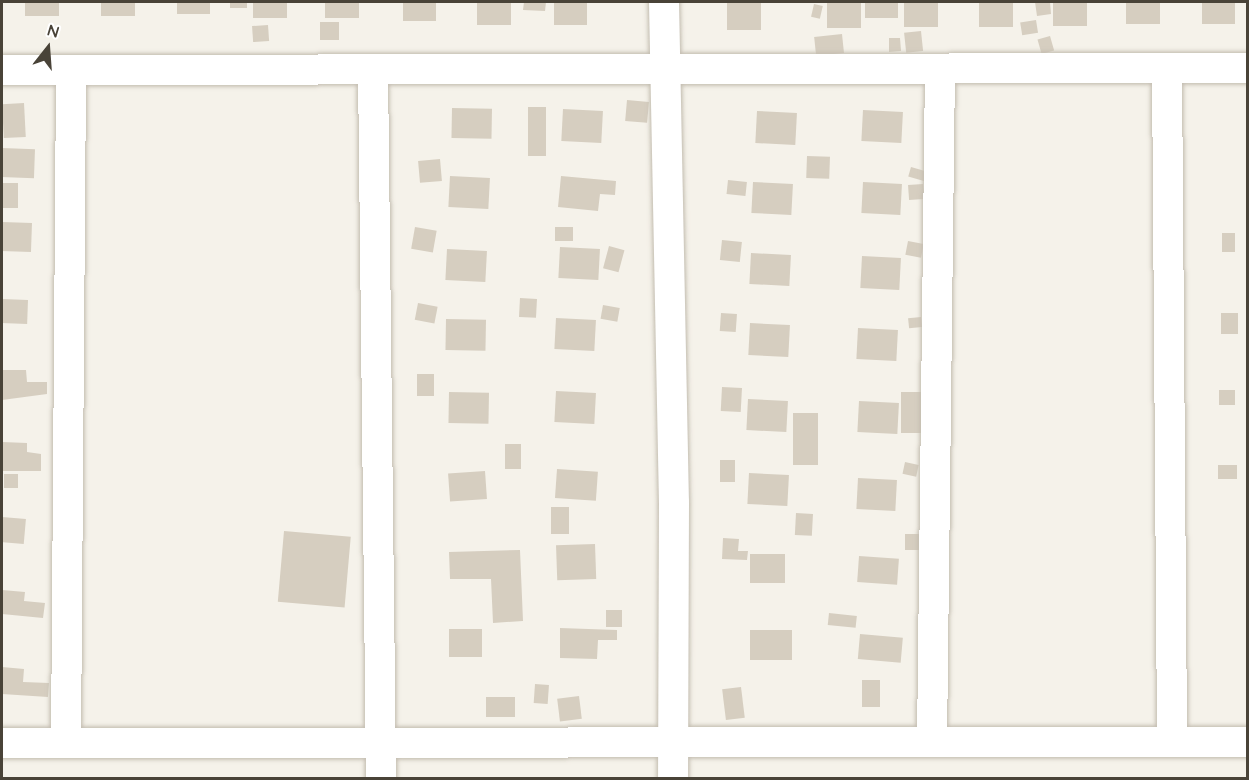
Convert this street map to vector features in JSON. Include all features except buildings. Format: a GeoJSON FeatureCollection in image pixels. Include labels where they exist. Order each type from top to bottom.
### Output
{"type":"FeatureCollection","features":[{"type":"Feature","properties":{"kind":"street"},"geometry":{"type":"LineString","coordinates":[[664,2],[674,503],[673,778]]}},
{"type":"Feature","properties":{"kind":"street"},"geometry":{"type":"LineString","coordinates":[[1167,68],[1172,742]]}},
{"type":"Feature","properties":{"kind":"street"},"geometry":{"type":"LineString","coordinates":[[2,70],[1248,68]]}},
{"type":"Feature","properties":{"kind":"street"},"geometry":{"type":"LineString","coordinates":[[373,69],[381,778]]}},
{"type":"Feature","properties":{"kind":"street"},"geometry":{"type":"LineString","coordinates":[[932,742],[940,69]]}},
{"type":"Feature","properties":{"kind":"street"},"geometry":{"type":"LineString","coordinates":[[66,743],[71,70]]}},
{"type":"Feature","properties":{"kind":"street"},"geometry":{"type":"LineString","coordinates":[[2,743],[1248,742]]}}]}
